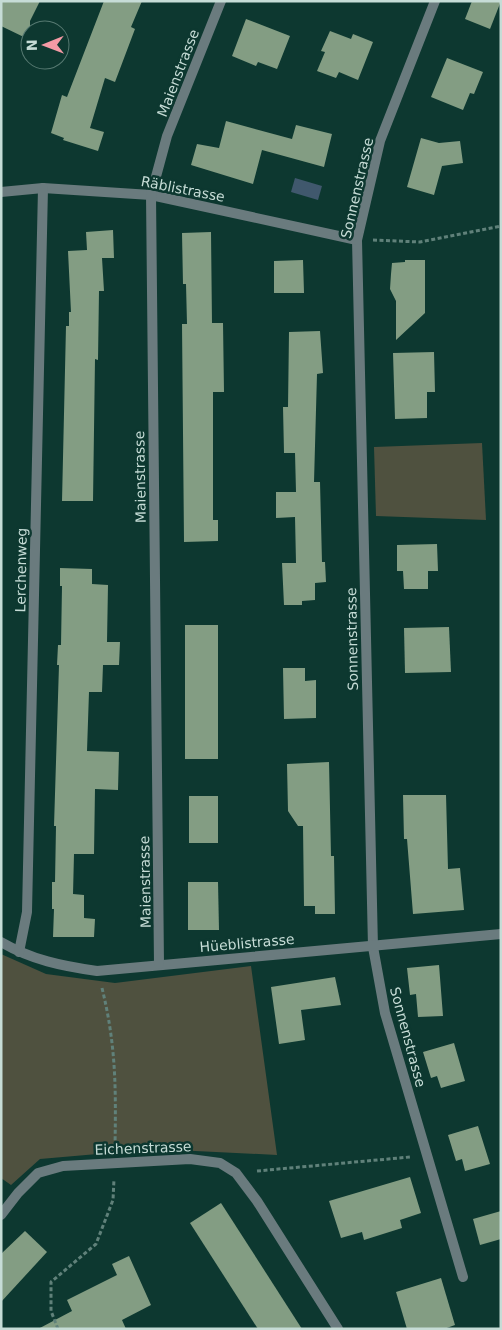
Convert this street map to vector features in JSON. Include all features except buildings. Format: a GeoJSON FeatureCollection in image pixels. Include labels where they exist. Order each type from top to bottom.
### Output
{"type":"FeatureCollection","features":[{"type":"Feature","properties":{"kind":"street","name":"Maienstrasse"},"geometry":{"type":"LineString","coordinates":[[159,964],[151,195],[168,136],[220,1]]}},
{"type":"Feature","properties":{"kind":"street","name":"Sonnenstrasse"},"geometry":{"type":"LineString","coordinates":[[435,1],[380,141],[357,240],[372,947],[385,1013],[463,1277]]}},
{"type":"Feature","properties":{"kind":"street","name":"Räblistrasse"},"geometry":{"type":"LineString","coordinates":[[1,192],[43,188],[151,195],[357,240]]}},
{"type":"Feature","properties":{"kind":"street","name":"Lerchenweg"},"geometry":{"type":"LineString","coordinates":[[19,952],[27,912],[43,188]]}},
{"type":"Feature","properties":{"kind":"street","name":"Hüeblistrasse"},"geometry":{"type":"LineString","coordinates":[[1,942],[19,952],[51,964],[97,971],[501,934]]}},
{"type":"Feature","properties":{"kind":"street","name":"Eichenstrasse"},"geometry":{"type":"LineString","coordinates":[[1,1215],[18,1193],[38,1174],[63,1166],[190,1159],[220,1163],[236,1173]]}},
{"type":"Feature","properties":{"kind":"street"},"geometry":{"type":"LineString","coordinates":[[236,1173],[338,1329]]}},
{"type":"Feature","properties":{"kind":"path"},"geometry":{"type":"LineString","coordinates":[[357,240],[420,242],[501,226]]}},
{"type":"Feature","properties":{"kind":"path"},"geometry":{"type":"LineString","coordinates":[[236,1173],[428,1155]]}},
{"type":"Feature","properties":{"kind":"green space"},"geometry":{"type":"Polygon","coordinates":[[[482,443],[486,520],[376,516],[374,447],[482,443]]]}},
{"type":"Feature","properties":{"kind":"green space"},"geometry":{"type":"Polygon","coordinates":[[[1,954],[46,974],[115,983],[251,966],[277,1155],[155,1149],[40,1159],[11,1185],[1,1178],[1,954]]]}},
{"type":"Feature","properties":{"kind":"water"},"geometry":{"type":"Polygon","coordinates":[[[295,178],[322,186],[318,200],[291,192],[295,178]]]}}]}
